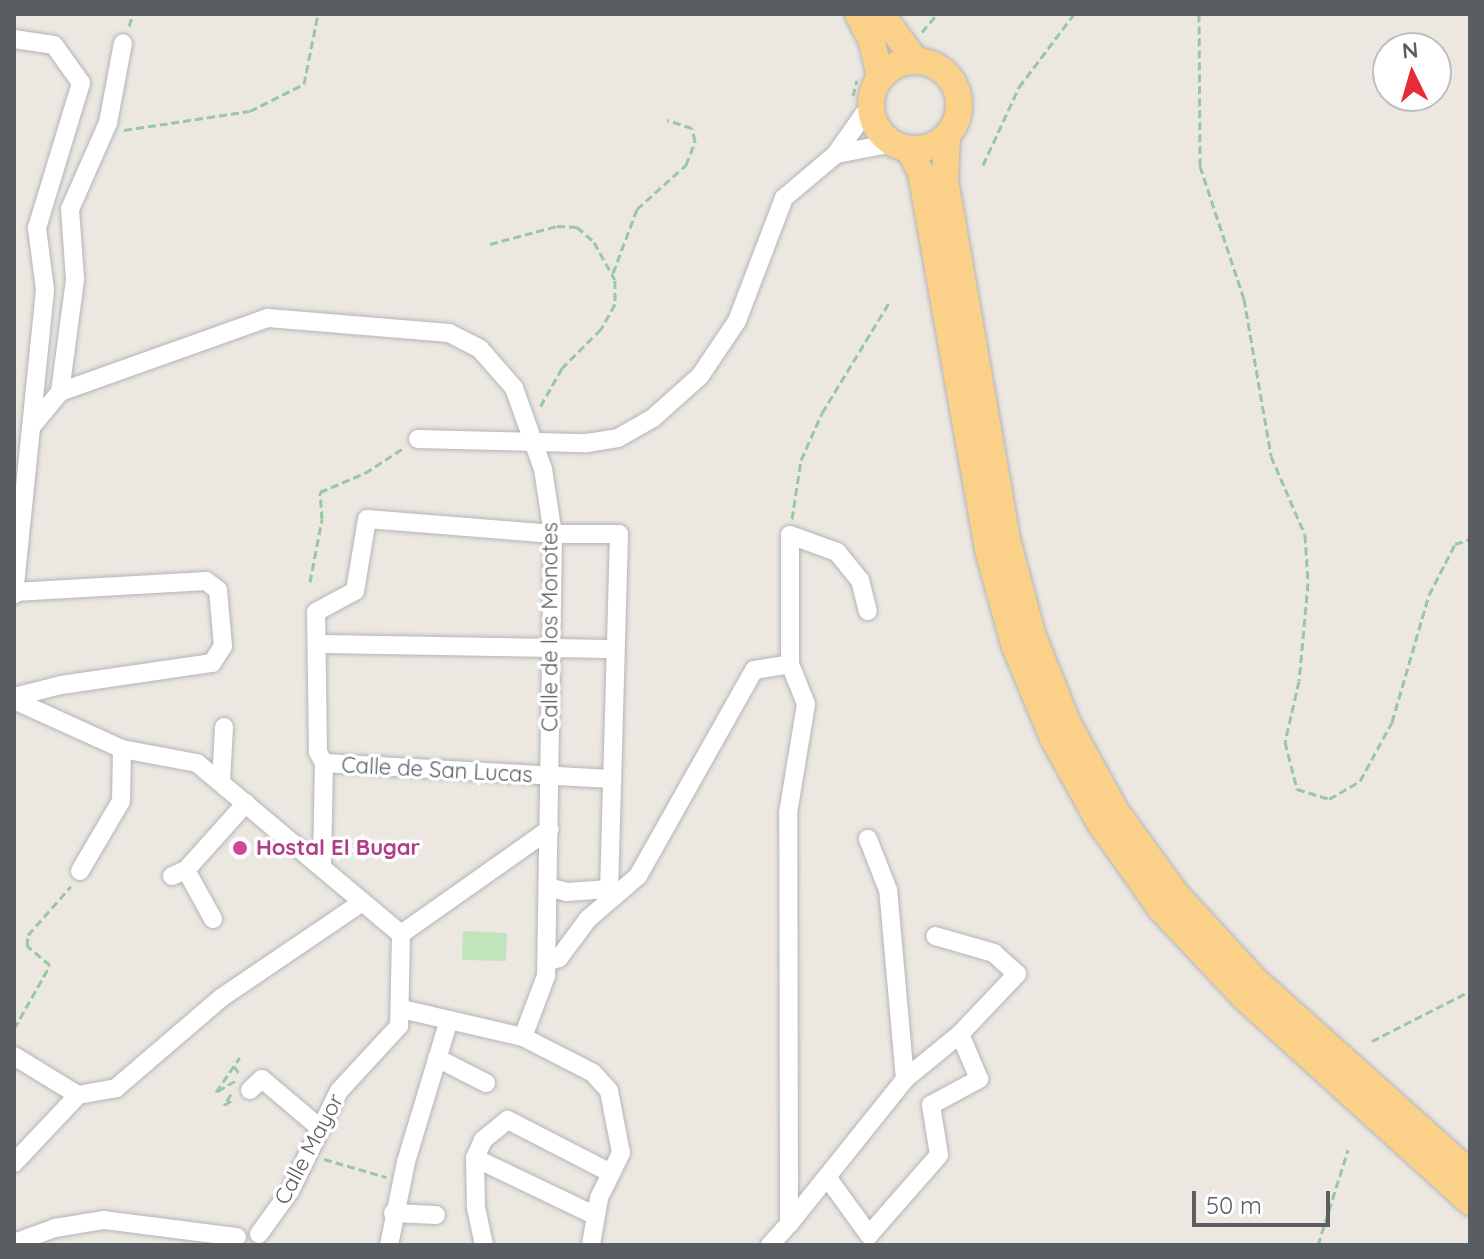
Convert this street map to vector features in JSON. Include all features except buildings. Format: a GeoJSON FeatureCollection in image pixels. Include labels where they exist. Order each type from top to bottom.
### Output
{"type":"FeatureCollection","features":[{"type":"Feature","properties":{"kind":"highway"},"geometry":{"type":"LineString","coordinates":[[858,14],[872,42],[868,78],[861,102],[877,127],[901,146],[921,173],[988,550],[1014,644],[1053,738],[1100,823],[1161,909],[1245,998],[1470,1202]]}},
{"type":"Feature","properties":{"kind":"highway"},"geometry":{"type":"LineString","coordinates":[[881,14],[915,60]]}},
{"type":"Feature","properties":{"kind":"highway"},"geometry":{"type":"LineString","coordinates":[[868,78],[902,62],[915,60],[943,70],[959,95],[960,110],[947,137],[945,180],[1008,543],[1032,634],[1068,724],[1115,810],[1175,893],[1255,980],[1470,1173]]}},
{"type":"Feature","properties":{"kind":"highway"},"geometry":{"type":"LineString","coordinates":[[901,146],[936,145],[947,137]]}},
{"type":"Feature","properties":{"kind":"street"},"geometry":{"type":"LineString","coordinates":[[14,39],[54,45],[81,83],[37,228],[45,290],[15,586],[206,581],[218,590],[223,646],[212,663],[61,685],[14,699]]}},
{"type":"Feature","properties":{"kind":"street"},"geometry":{"type":"LineString","coordinates":[[32,426],[60,392],[75,279],[70,209],[104,132],[123,43]]}},
{"type":"Feature","properties":{"kind":"street"},"geometry":{"type":"LineString","coordinates":[[418,439],[507,439],[536,445],[618,438],[681,395],[737,321],[784,198],[836,154],[861,102]]}},
{"type":"Feature","properties":{"kind":"street"},"geometry":{"type":"LineString","coordinates":[[836,154],[901,146]]}},
{"type":"Feature","properties":{"kind":"street","name":"Calle de los Monotes"},"geometry":{"type":"LineString","coordinates":[[60,392],[254,320],[286,317],[449,333],[480,349],[499,367],[526,412],[536,445],[553,534],[547,962],[543,989],[523,1037]]}},
{"type":"Feature","properties":{"kind":"street"},"geometry":{"type":"LineString","coordinates":[[322,865],[324,763],[318,752],[320,644],[316,612],[355,591],[367,519],[553,534],[619,534],[609,889],[567,892],[548,887]]}},
{"type":"Feature","properties":{"kind":"street"},"geometry":{"type":"LineString","coordinates":[[789,1224],[788,813],[806,704],[790,664],[790,535],[837,552],[860,580],[868,611]]}},
{"type":"Feature","properties":{"kind":"street"},"geometry":{"type":"LineString","coordinates":[[320,644],[615,649]]}},
{"type":"Feature","properties":{"kind":"street"},"geometry":{"type":"LineString","coordinates":[[547,962],[559,958],[588,919],[638,876],[754,670],[790,664]]}},
{"type":"Feature","properties":{"kind":"street"},"geometry":{"type":"LineString","coordinates":[[14,699],[122,749],[197,763],[221,782],[401,934],[402,1009],[523,1037],[605,1085],[621,1144],[596,1216],[591,1245]]}},
{"type":"Feature","properties":{"kind":"street"},"geometry":{"type":"LineString","coordinates":[[221,782],[224,727]]}},
{"type":"Feature","properties":{"kind":"street"},"geometry":{"type":"LineString","coordinates":[[80,871],[121,801],[122,749]]}},
{"type":"Feature","properties":{"kind":"street","name":"Calle de San Lucas"},"geometry":{"type":"LineString","coordinates":[[324,763],[611,779]]}},
{"type":"Feature","properties":{"kind":"street"},"geometry":{"type":"LineString","coordinates":[[213,919],[179,873],[246,803]]}},
{"type":"Feature","properties":{"kind":"street"},"geometry":{"type":"LineString","coordinates":[[401,934],[550,829]]}},
{"type":"Feature","properties":{"kind":"street"},"geometry":{"type":"LineString","coordinates":[[868,839],[888,890],[905,1079]]}},
{"type":"Feature","properties":{"kind":"street"},"geometry":{"type":"LineString","coordinates":[[14,1163],[78,1095],[116,1088],[221,998],[362,902]]}},
{"type":"Feature","properties":{"kind":"street"},"geometry":{"type":"LineString","coordinates":[[770,1245],[905,1079],[960,1034],[1017,974],[994,953],[935,936]]}},
{"type":"Feature","properties":{"kind":"street","name":"Calle Mayor"},"geometry":{"type":"LineString","coordinates":[[261,1239],[290,1191],[342,1086],[395,1031],[402,1009]]}},
{"type":"Feature","properties":{"kind":"street"},"geometry":{"type":"LineString","coordinates":[[389,1245],[401,1179],[449,1020]]}},
{"type":"Feature","properties":{"kind":"street"},"geometry":{"type":"LineString","coordinates":[[827,1177],[869,1235],[939,1155],[931,1105],[979,1079],[960,1034]]}},
{"type":"Feature","properties":{"kind":"street"},"geometry":{"type":"LineString","coordinates":[[14,1056],[78,1095]]}},
{"type":"Feature","properties":{"kind":"street"},"geometry":{"type":"LineString","coordinates":[[437,1058],[486,1083]]}},
{"type":"Feature","properties":{"kind":"street"},"geometry":{"type":"LineString","coordinates":[[250,1090],[262,1079],[320,1128]]}},
{"type":"Feature","properties":{"kind":"street"},"geometry":{"type":"LineString","coordinates":[[484,1245],[476,1208],[475,1158],[483,1140],[508,1120],[611,1173]]}},
{"type":"Feature","properties":{"kind":"street"},"geometry":{"type":"LineString","coordinates":[[475,1158],[596,1216]]}},
{"type":"Feature","properties":{"kind":"street"},"geometry":{"type":"LineString","coordinates":[[393,1213],[436,1215]]}},
{"type":"Feature","properties":{"kind":"street"},"geometry":{"type":"LineString","coordinates":[[14,1243],[55,1228],[104,1220],[236,1241],[248,1229],[261,1239]]}},
{"type":"Feature","properties":{"kind":"path"},"geometry":{"type":"LineString","coordinates":[[104,132],[209,121],[250,111],[304,84],[318,14]]}},
{"type":"Feature","properties":{"kind":"path"},"geometry":{"type":"LineString","coordinates":[[983,165],[1019,87],[1074,14]]}},
{"type":"Feature","properties":{"kind":"path"},"geometry":{"type":"LineString","coordinates":[[1199,14],[1200,166],[1244,299],[1271,456],[1305,535],[1308,583],[1299,681],[1285,742],[1297,789],[1329,799],[1360,781],[1392,722],[1429,595],[1455,544],[1470,539]]}},
{"type":"Feature","properties":{"kind":"path"},"geometry":{"type":"LineString","coordinates":[[861,102],[868,78]]}},
{"type":"Feature","properties":{"kind":"path"},"geometry":{"type":"LineString","coordinates":[[612,275],[637,209],[686,165],[695,141],[692,128],[667,120]]}},
{"type":"Feature","properties":{"kind":"path"},"geometry":{"type":"LineString","coordinates":[[490,244],[557,226],[577,227],[594,242],[612,275],[615,304],[601,329],[562,368],[539,409],[526,412]]}},
{"type":"Feature","properties":{"kind":"path"},"geometry":{"type":"LineString","coordinates":[[790,535],[801,460],[822,413],[889,303]]}},
{"type":"Feature","properties":{"kind":"path"},"geometry":{"type":"LineString","coordinates":[[310,582],[322,519],[320,492],[365,473],[418,439]]}},
{"type":"Feature","properties":{"kind":"path"},"geometry":{"type":"LineString","coordinates":[[14,1029],[50,965],[27,946],[28,935],[80,871]]}},
{"type":"Feature","properties":{"kind":"path"},"geometry":{"type":"LineString","coordinates":[[1372,1041],[1470,991]]}},
{"type":"Feature","properties":{"kind":"path"},"geometry":{"type":"LineString","coordinates":[[1318,1245],[1348,1150]]}},
{"type":"Feature","properties":{"kind":"path"},"geometry":{"type":"LineString","coordinates":[[309,1153],[401,1179]]}},
{"type":"Feature","properties":{"kind":"green space"},"geometry":{"type":"Polygon","coordinates":[[[463,931],[507,933],[506,961],[462,960],[463,931]]]}},
{"type":"Feature","properties":{"kind":"place","name":"Hostal El Bugar"},"geometry":{"type":"Point","coordinates":[240,848]}}]}
